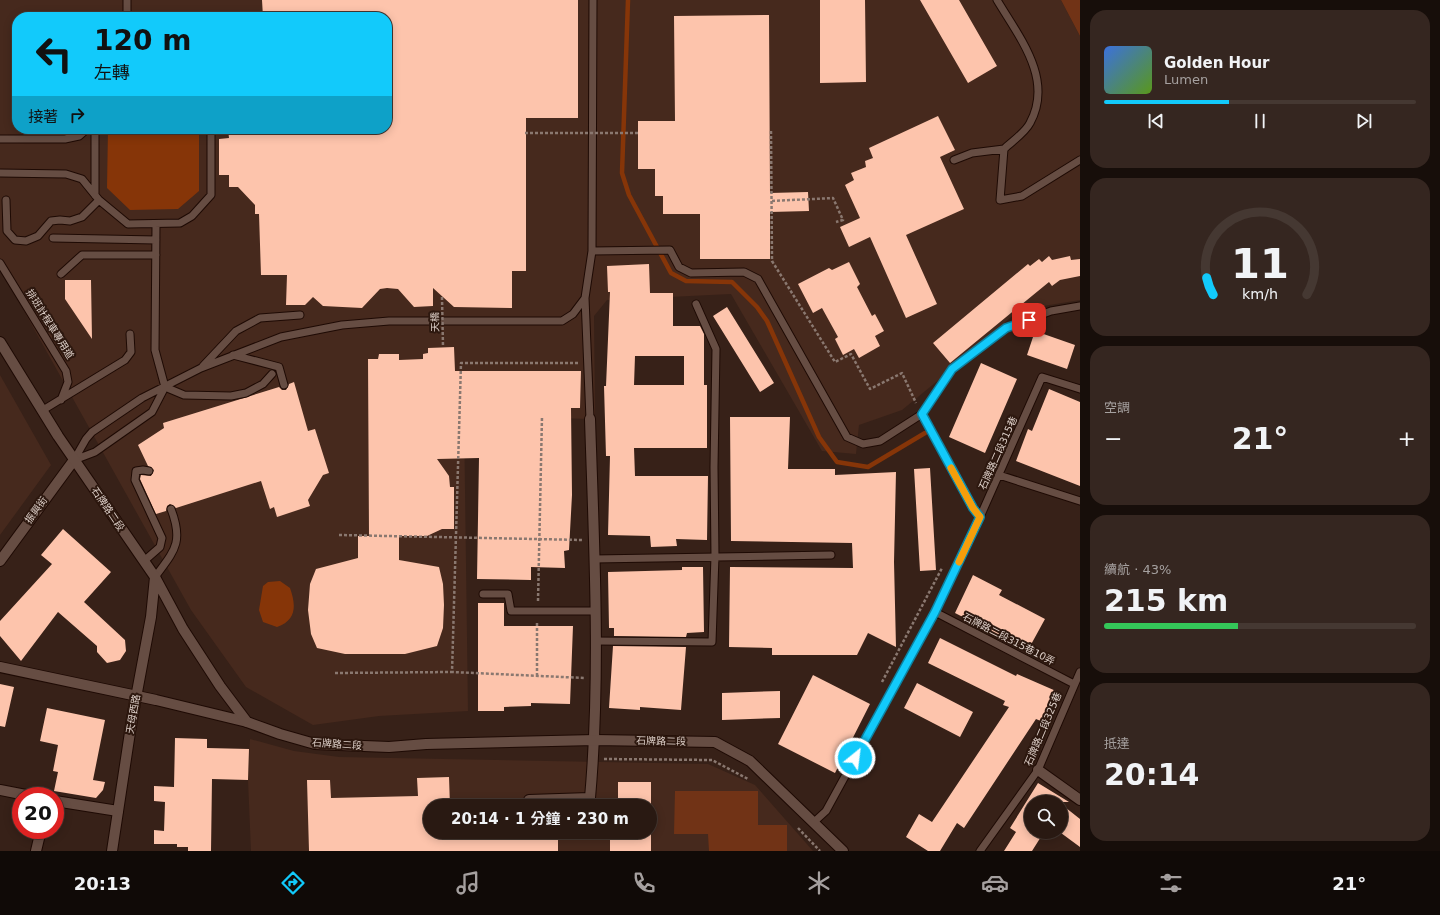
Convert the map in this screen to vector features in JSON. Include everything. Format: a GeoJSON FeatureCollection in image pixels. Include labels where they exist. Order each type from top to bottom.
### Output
{"type":"FeatureCollection","features":[{"type":"Feature","properties":{"kind":"street","name":"石牌路二段"},"geometry":{"type":"LineString","coordinates":[[0,342],[74,460],[155,577],[187,636],[220,686],[247,722],[280,734],[322,744],[389,747],[426,744],[595,740],[715,742],[750,761],[843,851]]}},
{"type":"Feature","properties":{"kind":"street"},"geometry":{"type":"LineString","coordinates":[[560,799],[590,798],[594,760],[594,540],[590,419]]}},
{"type":"Feature","properties":{"kind":"street","name":"振興街"},"geometry":{"type":"LineString","coordinates":[[0,561],[74,460]]}},
{"type":"Feature","properties":{"kind":"street","name":"天母西路"},"geometry":{"type":"LineString","coordinates":[[112,851],[136,696],[151,617],[155,577]]}},
{"type":"Feature","properties":{"kind":"street"},"geometry":{"type":"LineString","coordinates":[[0,667],[136,696],[247,722]]}},
{"type":"Feature","properties":{"kind":"street"},"geometry":{"type":"LineString","coordinates":[[1038,770],[1080,800]]}},
{"type":"Feature","properties":{"kind":"street"},"geometry":{"type":"LineString","coordinates":[[0,790],[12,792]]}},
{"type":"Feature","properties":{"kind":"street"},"geometry":{"type":"LineString","coordinates":[[64,802],[118,811]]}},
{"type":"Feature","properties":{"kind":"street"},"geometry":{"type":"LineString","coordinates":[[36,851],[39,839]]}},
{"type":"Feature","properties":{"kind":"lane"},"geometry":{"type":"LineString","coordinates":[[127,0],[127,12]]}},
{"type":"Feature","properties":{"kind":"lane"},"geometry":{"type":"LineString","coordinates":[[590,419],[585,298],[592,251],[593,0]]}},
{"type":"Feature","properties":{"kind":"lane"},"geometry":{"type":"LineString","coordinates":[[954,160],[972,153],[1004,149],[1030,124],[1039,96],[1034,63],[997,0]]}},
{"type":"Feature","properties":{"kind":"lane"},"geometry":{"type":"LineString","coordinates":[[0,139],[65,138],[79,136],[81,134]]}},
{"type":"Feature","properties":{"kind":"lane"},"geometry":{"type":"LineString","coordinates":[[6,200],[7,231],[15,240],[26,241],[38,236],[51,221],[70,221],[82,217],[97,197],[95,134]]}},
{"type":"Feature","properties":{"kind":"lane"},"geometry":{"type":"LineString","coordinates":[[0,174],[66,174],[82,180],[97,197],[128,224],[180,223],[192,216],[210,195],[211,134]]}},
{"type":"Feature","properties":{"kind":"lane"},"geometry":{"type":"LineString","coordinates":[[1004,149],[1000,200],[1022,196],[1080,160]]}},
{"type":"Feature","properties":{"kind":"lane"},"geometry":{"type":"LineString","coordinates":[[74,460],[95,452],[152,412],[165,387],[155,350],[156,224]]}},
{"type":"Feature","properties":{"kind":"lane"},"geometry":{"type":"LineString","coordinates":[[53,238],[156,240]]}},
{"type":"Feature","properties":{"kind":"lane"},"geometry":{"type":"LineString","coordinates":[[592,251],[670,250],[679,267],[691,273],[744,272],[758,278],[846,437],[862,444],[880,441],[922,414],[952,369],[1006,328],[1051,311],[1080,306]]}},
{"type":"Feature","properties":{"kind":"lane"},"geometry":{"type":"LineString","coordinates":[[61,274],[82,255],[156,255]]}},
{"type":"Feature","properties":{"kind":"lane","name":"排班計程車專用道"},"geometry":{"type":"LineString","coordinates":[[0,263],[66,371],[68,382],[61,400]]}},
{"type":"Feature","properties":{"kind":"lane"},"geometry":{"type":"LineString","coordinates":[[74,460],[86,439],[92,432],[142,398],[201,368],[281,336],[342,325],[389,321],[562,321],[573,314],[585,298]]}},
{"type":"Feature","properties":{"kind":"lane"},"geometry":{"type":"LineString","coordinates":[[594,641],[712,642],[715,556],[714,467],[716,349],[696,304]]}},
{"type":"Feature","properties":{"kind":"lane"},"geometry":{"type":"LineString","coordinates":[[201,368],[236,331],[260,318],[300,315]]}},
{"type":"Feature","properties":{"kind":"lane"},"geometry":{"type":"LineString","coordinates":[[43,410],[125,360],[132,352],[130,334]]}},
{"type":"Feature","properties":{"kind":"lane"},"geometry":{"type":"LineString","coordinates":[[233,355],[279,367],[284,385]]}},
{"type":"Feature","properties":{"kind":"lane"},"geometry":{"type":"LineString","coordinates":[[165,387],[184,395],[231,396],[246,394],[263,384],[272,374]]}},
{"type":"Feature","properties":{"kind":"lane","name":"石牌路二段315巷"},"geometry":{"type":"LineString","coordinates":[[814,822],[826,810],[935,612],[980,517],[1042,377],[1080,389]]}},
{"type":"Feature","properties":{"kind":"lane"},"geometry":{"type":"LineString","coordinates":[[922,414],[973,508],[980,517]]}},
{"type":"Feature","properties":{"kind":"lane"},"geometry":{"type":"LineString","coordinates":[[144,561],[160,547],[162,538],[135,480],[136,471],[149,471]]}},
{"type":"Feature","properties":{"kind":"lane"},"geometry":{"type":"LineString","coordinates":[[999,475],[1080,501]]}},
{"type":"Feature","properties":{"kind":"lane"},"geometry":{"type":"LineString","coordinates":[[155,577],[174,551],[178,536],[171,509]]}},
{"type":"Feature","properties":{"kind":"lane"},"geometry":{"type":"LineString","coordinates":[[594,559],[831,555]]}},
{"type":"Feature","properties":{"kind":"lane"},"geometry":{"type":"LineString","coordinates":[[483,594],[508,594],[510,611],[594,611]]}},
{"type":"Feature","properties":{"kind":"lane","name":"石牌路二段315巷10弄"},"geometry":{"type":"LineString","coordinates":[[935,612],[1074,684]]}},
{"type":"Feature","properties":{"kind":"lane","name":"石牌路二段325巷"},"geometry":{"type":"LineString","coordinates":[[980,851],[1038,770],[1080,672]]}},
{"type":"Feature","properties":{"kind":"path"},"geometry":{"type":"LineString","coordinates":[[771,131],[772,261],[835,362],[851,354],[870,389],[902,373],[922,414]]}},
{"type":"Feature","properties":{"kind":"path"},"geometry":{"type":"LineString","coordinates":[[526,133],[638,133]]}},
{"type":"Feature","properties":{"kind":"path"},"geometry":{"type":"LineString","coordinates":[[772,200],[833,198],[843,220],[836,222]]}},
{"type":"Feature","properties":{"kind":"path","name":"天橋"},"geometry":{"type":"LineString","coordinates":[[442,297],[443,347]]}},
{"type":"Feature","properties":{"kind":"path"},"geometry":{"type":"LineString","coordinates":[[453,672],[461,363],[588,363]]}},
{"type":"Feature","properties":{"kind":"path"},"geometry":{"type":"LineString","coordinates":[[536,676],[542,417]]}},
{"type":"Feature","properties":{"kind":"path"},"geometry":{"type":"LineString","coordinates":[[339,535],[457,536],[594,540]]}},
{"type":"Feature","properties":{"kind":"path"},"geometry":{"type":"LineString","coordinates":[[881,685],[944,565]]}},
{"type":"Feature","properties":{"kind":"path"},"geometry":{"type":"LineString","coordinates":[[335,674],[453,672],[595,678]]}},
{"type":"Feature","properties":{"kind":"path"},"geometry":{"type":"LineString","coordinates":[[594,760],[712,760],[754,782]]}},
{"type":"Feature","properties":{"kind":"path"},"geometry":{"type":"LineString","coordinates":[[795,824],[820,851]]}},
{"type":"Feature","properties":{"kind":"shaded area"},"geometry":{"type":"Polygon","coordinates":[[[0,0],[1061,0],[1080,36],[1080,300],[1019,310],[952,369],[902,410],[859,425],[856,454],[822,451],[731,294],[607,300],[594,316],[595,414],[590,419],[464,415],[468,711],[379,716],[313,725],[246,687],[191,610],[0,268],[0,0]]]}},
{"type":"Feature","properties":{"kind":"shaded area"},"geometry":{"type":"Polygon","coordinates":[[[1061,0],[1080,0],[1080,36],[1061,0]]]}},
{"type":"Feature","properties":{"kind":"shaded area"},"geometry":{"type":"Polygon","coordinates":[[[108,134],[199,134],[199,191],[178,209],[130,210],[107,188],[108,134]]]}},
{"type":"Feature","properties":{"kind":"shaded area"},"geometry":{"type":"Polygon","coordinates":[[[0,375],[51,465],[0,535],[0,375]]]}},
{"type":"Feature","properties":{"kind":"shaded area"},"geometry":{"type":"Polygon","coordinates":[[[280,581],[290,588],[294,606],[288,620],[284,624],[277,627],[263,622],[259,610],[263,586],[268,582],[280,581]]]}},
{"type":"Feature","properties":{"kind":"shaded area"},"geometry":{"type":"Polygon","coordinates":[[[250,739],[294,751],[339,757],[708,764],[755,785],[813,851],[251,851],[248,780],[250,739]]]}},
{"type":"Feature","properties":{"kind":"shaded area"},"geometry":{"type":"Polygon","coordinates":[[[675,791],[758,791],[758,825],[787,825],[787,851],[709,851],[708,834],[674,834],[675,791]]]}},
{"type":"Feature","properties":{"kind":"building"},"geometry":{"type":"Polygon","coordinates":[[[262,0],[578,0],[578,118],[526,118],[526,271],[512,271],[512,308],[454,307],[433,288],[433,306],[414,307],[398,289],[387,288],[380,289],[362,308],[323,306],[313,297],[305,305],[286,305],[287,275],[261,275],[259,214],[255,214],[255,205],[238,187],[229,187],[229,175],[219,175],[219,139],[229,138],[229,134],[392,134],[392,12],[263,12],[262,0]]]}},
{"type":"Feature","properties":{"kind":"building"},"geometry":{"type":"Polygon","coordinates":[[[820,0],[865,0],[866,82],[820,83],[820,0]]]}},
{"type":"Feature","properties":{"kind":"building"},"geometry":{"type":"Polygon","coordinates":[[[920,0],[959,0],[997,66],[968,83],[920,0]]]}},
{"type":"Feature","properties":{"kind":"building"},"geometry":{"type":"Polygon","coordinates":[[[769,15],[770,193],[808,192],[809,211],[770,212],[770,259],[700,259],[700,214],[663,214],[663,196],[655,196],[655,169],[638,169],[638,121],[675,121],[674,16],[769,15]]]}},
{"type":"Feature","properties":{"kind":"building"},"geometry":{"type":"Polygon","coordinates":[[[938,116],[955,150],[940,157],[964,209],[906,235],[937,304],[906,318],[870,237],[849,247],[840,227],[860,218],[845,185],[854,180],[851,173],[866,167],[865,161],[873,158],[869,148],[938,116]]]}},
{"type":"Feature","properties":{"kind":"building"},"geometry":{"type":"Polygon","coordinates":[[[1049,256],[1052,260],[1070,256],[1071,260],[1080,259],[1080,276],[1060,280],[1052,286],[1049,282],[950,363],[933,343],[1028,264],[1030,266],[1039,259],[1042,262],[1049,256]]]}},
{"type":"Feature","properties":{"kind":"building"},"geometry":{"type":"Polygon","coordinates":[[[849,262],[860,284],[857,287],[872,316],[875,314],[884,331],[875,336],[880,346],[859,358],[854,349],[843,355],[835,339],[838,337],[822,308],[813,313],[798,284],[829,268],[832,270],[849,262]]]}},
{"type":"Feature","properties":{"kind":"building"},"geometry":{"type":"Polygon","coordinates":[[[649,264],[650,293],[673,293],[673,326],[700,326],[704,334],[704,385],[707,385],[707,448],[634,448],[635,476],[708,476],[707,540],[676,539],[677,546],[651,547],[650,536],[608,535],[610,456],[606,456],[604,386],[606,386],[610,292],[608,292],[607,266],[649,264]],[[635,356],[634,385],[684,385],[684,356],[635,356]]]}},
{"type":"Feature","properties":{"kind":"building"},"geometry":{"type":"Polygon","coordinates":[[[65,280],[91,280],[92,339],[65,299],[65,280]]]}},
{"type":"Feature","properties":{"kind":"building"},"geometry":{"type":"Polygon","coordinates":[[[727,307],[774,383],[760,392],[713,316],[727,307]]]}},
{"type":"Feature","properties":{"kind":"building"},"geometry":{"type":"Polygon","coordinates":[[[1035,331],[1075,345],[1067,369],[1027,355],[1035,331]]]}},
{"type":"Feature","properties":{"kind":"building"},"geometry":{"type":"Polygon","coordinates":[[[454,347],[455,371],[581,371],[580,408],[571,408],[572,495],[569,550],[564,551],[565,568],[531,567],[531,580],[477,579],[479,458],[437,459],[449,476],[450,487],[454,487],[454,529],[442,529],[427,536],[399,536],[399,560],[439,567],[443,584],[444,605],[443,628],[437,646],[405,654],[345,654],[317,648],[311,634],[308,610],[310,584],[316,569],[358,558],[358,536],[369,536],[368,359],[378,359],[379,354],[399,354],[399,360],[423,359],[423,354],[428,353],[428,348],[454,347]]]}},
{"type":"Feature","properties":{"kind":"building"},"geometry":{"type":"Polygon","coordinates":[[[981,363],[1017,379],[985,453],[949,437],[981,363]]]}},
{"type":"Feature","properties":{"kind":"building"},"geometry":{"type":"Polygon","coordinates":[[[294,382],[308,431],[315,429],[329,473],[323,475],[308,500],[310,506],[277,517],[274,507],[270,509],[261,481],[176,508],[170,504],[167,506],[166,511],[156,514],[140,479],[141,475],[151,476],[154,470],[148,466],[138,445],[164,428],[163,423],[279,387],[282,390],[286,390],[289,384],[294,382]]]}},
{"type":"Feature","properties":{"kind":"building"},"geometry":{"type":"Polygon","coordinates":[[[1049,389],[1080,402],[1080,486],[1016,461],[1028,429],[1032,431],[1049,389]]]}},
{"type":"Feature","properties":{"kind":"building"},"geometry":{"type":"Polygon","coordinates":[[[730,417],[790,417],[788,469],[835,469],[835,475],[896,472],[894,562],[896,647],[868,633],[857,655],[772,655],[772,648],[729,647],[730,567],[853,568],[852,543],[731,541],[730,417]]]}},
{"type":"Feature","properties":{"kind":"building"},"geometry":{"type":"Polygon","coordinates":[[[930,468],[936,570],[920,571],[914,469],[930,468]]]}},
{"type":"Feature","properties":{"kind":"building"},"geometry":{"type":"Polygon","coordinates":[[[63,529],[111,572],[84,602],[125,640],[126,651],[120,660],[107,663],[97,652],[97,646],[58,612],[21,661],[0,636],[0,621],[52,564],[41,555],[63,529]]]}},
{"type":"Feature","properties":{"kind":"building"},"geometry":{"type":"Polygon","coordinates":[[[682,567],[703,567],[704,632],[687,633],[686,637],[614,636],[614,628],[609,628],[608,572],[682,570],[682,567]]]}},
{"type":"Feature","properties":{"kind":"building"},"geometry":{"type":"Polygon","coordinates":[[[973,575],[1002,590],[999,595],[1045,619],[1028,650],[955,613],[973,575]]]}},
{"type":"Feature","properties":{"kind":"building"},"geometry":{"type":"Polygon","coordinates":[[[478,603],[504,603],[504,626],[573,626],[570,704],[531,703],[531,706],[504,707],[504,711],[478,711],[478,603]]]}},
{"type":"Feature","properties":{"kind":"building"},"geometry":{"type":"Polygon","coordinates":[[[940,638],[1016,676],[1017,674],[1056,691],[1043,722],[1036,719],[964,828],[957,823],[940,851],[928,851],[906,837],[919,814],[932,822],[1009,707],[1003,705],[1005,701],[928,663],[940,638]]]}},
{"type":"Feature","properties":{"kind":"building"},"geometry":{"type":"Polygon","coordinates":[[[613,646],[686,647],[681,710],[640,707],[640,710],[609,708],[613,646]]]}},
{"type":"Feature","properties":{"kind":"building"},"geometry":{"type":"Polygon","coordinates":[[[813,675],[870,704],[835,773],[778,744],[813,675]]]}},
{"type":"Feature","properties":{"kind":"building"},"geometry":{"type":"Polygon","coordinates":[[[917,683],[973,712],[960,737],[904,708],[917,683]]]}},
{"type":"Feature","properties":{"kind":"building"},"geometry":{"type":"Polygon","coordinates":[[[0,684],[14,687],[5,727],[0,726],[0,684]]]}},
{"type":"Feature","properties":{"kind":"building"},"geometry":{"type":"Polygon","coordinates":[[[780,691],[780,718],[722,720],[722,693],[780,691]]]}},
{"type":"Feature","properties":{"kind":"building"},"geometry":{"type":"Polygon","coordinates":[[[47,708],[105,720],[93,780],[105,782],[103,790],[96,798],[64,793],[64,787],[55,787],[58,772],[53,771],[58,745],[40,741],[47,708]]]}},
{"type":"Feature","properties":{"kind":"building"},"geometry":{"type":"Polygon","coordinates":[[[175,738],[207,739],[207,748],[249,749],[248,780],[212,779],[211,851],[188,851],[188,847],[177,847],[177,844],[154,844],[154,830],[164,831],[165,802],[154,801],[154,786],[174,787],[175,738]]]}},
{"type":"Feature","properties":{"kind":"building"},"geometry":{"type":"Polygon","coordinates":[[[449,777],[450,799],[423,799],[423,839],[558,839],[558,851],[309,851],[307,780],[330,780],[331,798],[418,796],[417,778],[449,777]]]}},
{"type":"Feature","properties":{"kind":"building"},"geometry":{"type":"Polygon","coordinates":[[[618,782],[651,782],[651,799],[618,799],[618,782]]]}},
{"type":"Feature","properties":{"kind":"building"},"geometry":{"type":"Polygon","coordinates":[[[1038,783],[1058,795],[1031,795],[1038,783]]]}},
{"type":"Feature","properties":{"kind":"building"},"geometry":{"type":"Polygon","coordinates":[[[1024,806],[1024,839],[1040,839],[1032,851],[1004,851],[1016,832],[1010,828],[1024,806]]]}},
{"type":"Feature","properties":{"kind":"building"},"geometry":{"type":"Polygon","coordinates":[[[1068,810],[1080,819],[1080,847],[1068,838],[1068,810]]]}},
{"type":"Feature","properties":{"kind":"building"},"geometry":{"type":"Polygon","coordinates":[[[610,839],[651,839],[651,851],[610,851],[610,839]]]}},
{"type":"Feature","properties":{"kind":"waterway"},"geometry":{"type":"LineString","coordinates":[[628,0],[622,173],[629,195],[671,273],[686,281],[732,282],[757,307],[767,321],[819,437],[837,462],[868,467],[925,433]]}},
{"type":"Feature","properties":{"kind":"slow traffic"},"geometry":{"type":"LineString","coordinates":[[951,468],[973,508],[980,517],[959,562]]}},
{"type":"Feature","properties":{"kind":"route"},"geometry":{"type":"LineString","coordinates":[[855,758],[935,612],[980,517],[973,508],[922,414],[952,369],[1006,328],[1029,320]]}}]}
